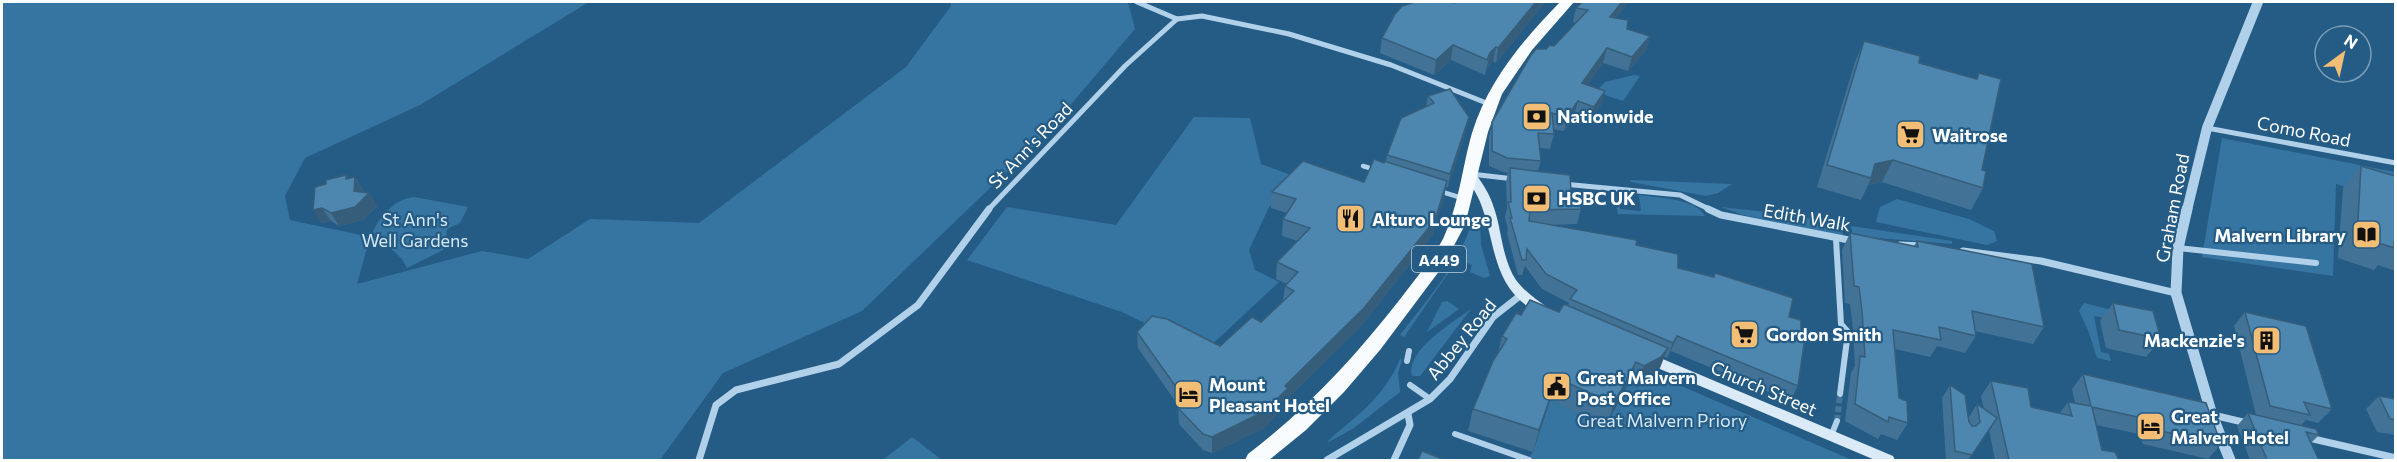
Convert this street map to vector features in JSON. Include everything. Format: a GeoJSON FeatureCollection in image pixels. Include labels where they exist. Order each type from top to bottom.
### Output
{"type":"FeatureCollection","features":[{"type":"Feature","properties":{"kind":"highway","name":"A449"},"geometry":{"type":"LineString","coordinates":[[1255,460],[1310,417],[1363,361],[1444,252],[1455,229],[1489,104],[1507,72],[1567,2]]}},
{"type":"Feature","properties":{"kind":"main road"},"geometry":{"type":"LineString","coordinates":[[1470,174],[1484,192],[1500,261],[1521,295],[1532,305],[1557,318]]}},
{"type":"Feature","properties":{"kind":"main road","name":"Church Street"},"geometry":{"type":"LineString","coordinates":[[1630,350],[1888,460]]}},
{"type":"Feature","properties":{"kind":"street"},"geometry":{"type":"LineString","coordinates":[[1137,2],[1177,19],[1186,16],[1220,19],[1289,34],[1391,65],[1489,104]]}},
{"type":"Feature","properties":{"kind":"street","name":"Graham Road"},"geometry":{"type":"LineString","coordinates":[[2230,460],[2212,415],[2176,293],[2178,248],[2208,128],[2258,2]]}},
{"type":"Feature","properties":{"kind":"street","name":"St Ann's Road"},"geometry":{"type":"LineString","coordinates":[[699,460],[716,405],[736,390],[838,364],[918,305],[982,216],[1125,66],[1177,19]]}},
{"type":"Feature","properties":{"kind":"street","name":"Como Road"},"geometry":{"type":"LineString","coordinates":[[2208,128],[2396,163]]}},
{"type":"Feature","properties":{"kind":"street"},"geometry":{"type":"LineString","coordinates":[[1363,166],[1385,173]]}},
{"type":"Feature","properties":{"kind":"street"},"geometry":{"type":"LineString","coordinates":[[1470,174],[1520,180]]}},
{"type":"Feature","properties":{"kind":"street","name":"Edith Walk"},"geometry":{"type":"LineString","coordinates":[[1554,183],[1680,195],[1721,215],[1836,239],[1868,243]]}},
{"type":"Feature","properties":{"kind":"street"},"geometry":{"type":"LineString","coordinates":[[1430,188],[1464,198]]}},
{"type":"Feature","properties":{"kind":"street"},"geometry":{"type":"LineString","coordinates":[[1836,239],[1841,324],[1848,332],[1840,394]]}},
{"type":"Feature","properties":{"kind":"street"},"geometry":{"type":"LineString","coordinates":[[1890,244],[1929,246]]}},
{"type":"Feature","properties":{"kind":"street"},"geometry":{"type":"LineString","coordinates":[[2178,248],[2316,263]]}},
{"type":"Feature","properties":{"kind":"street"},"geometry":{"type":"LineString","coordinates":[[1951,249],[2041,261],[2176,293]]}},
{"type":"Feature","properties":{"kind":"street","name":"Abbey Road"},"geometry":{"type":"LineString","coordinates":[[1327,460],[1430,399],[1450,380],[1493,317],[1521,295]]}},
{"type":"Feature","properties":{"kind":"street"},"geometry":{"type":"LineString","coordinates":[[1407,361],[1409,351]]}},
{"type":"Feature","properties":{"kind":"street"},"geometry":{"type":"LineString","coordinates":[[1410,385],[1430,399]]}},
{"type":"Feature","properties":{"kind":"street"},"geometry":{"type":"LineString","coordinates":[[1394,460],[1410,425],[1408,414]]}},
{"type":"Feature","properties":{"kind":"street"},"geometry":{"type":"LineString","coordinates":[[2212,415],[2255,425]]}},
{"type":"Feature","properties":{"kind":"street"},"geometry":{"type":"LineString","coordinates":[[1831,436],[1837,421]]}},
{"type":"Feature","properties":{"kind":"street"},"geometry":{"type":"LineString","coordinates":[[1455,434],[1529,460]]}},
{"type":"Feature","properties":{"kind":"street"},"geometry":{"type":"LineString","coordinates":[[2298,436],[2396,458]]}},
{"type":"Feature","properties":{"kind":"green space"},"geometry":{"type":"Polygon","coordinates":[[[2,2],[589,2],[420,105],[305,158],[285,196],[290,220],[370,237],[357,284],[482,251],[528,259],[590,219],[699,223],[906,67],[951,6],[951,2],[1128,2],[1135,29],[1044,136],[862,311],[723,373],[660,460],[2,460],[2,2]]]}},
{"type":"Feature","properties":{"kind":"green space"},"geometry":{"type":"Polygon","coordinates":[[[1634,75],[1640,76],[1623,101],[1596,92],[1605,82],[1634,75]]]}},
{"type":"Feature","properties":{"kind":"green space"},"geometry":{"type":"Polygon","coordinates":[[[1194,117],[1250,118],[1261,164],[1299,178],[1269,207],[1249,250],[1255,270],[1279,282],[1204,352],[1122,312],[967,260],[1007,207],[1116,225],[1194,117]]]}},
{"type":"Feature","properties":{"kind":"green space"},"geometry":{"type":"Polygon","coordinates":[[[2222,138],[2395,172],[2395,203],[2336,184],[2333,276],[2202,257],[2222,138]]]}},
{"type":"Feature","properties":{"kind":"green space"},"geometry":{"type":"Polygon","coordinates":[[[1630,180],[1732,184],[1718,193],[1706,196],[1630,180]]]}},
{"type":"Feature","properties":{"kind":"green space"},"geometry":{"type":"Polygon","coordinates":[[[1614,194],[1622,195],[1623,199],[1619,200],[1620,209],[1641,211],[1639,195],[1685,202],[1700,210],[1705,216],[1618,214],[1614,194]]]}},
{"type":"Feature","properties":{"kind":"green space","name":"St Ann's Well Gardens"},"geometry":{"type":"Polygon","coordinates":[[[414,197],[468,207],[460,223],[447,229],[445,249],[407,268],[402,259],[373,232],[389,209],[401,201],[414,197]]]}},
{"type":"Feature","properties":{"kind":"green space"},"geometry":{"type":"Polygon","coordinates":[[[1897,199],[1969,219],[1994,231],[1997,241],[1987,245],[1876,222],[1880,207],[1897,199]]]}},
{"type":"Feature","properties":{"kind":"green space"},"geometry":{"type":"Polygon","coordinates":[[[1721,207],[1785,214],[1842,224],[1843,236],[1743,215],[1721,207]]]}},
{"type":"Feature","properties":{"kind":"green space"},"geometry":{"type":"Polygon","coordinates":[[[1473,216],[1480,216],[1481,245],[1490,276],[1484,278],[1470,272],[1472,265],[1458,259],[1404,337],[1400,335],[1453,263],[1469,232],[1473,216]]]}},
{"type":"Feature","properties":{"kind":"green space"},"geometry":{"type":"Polygon","coordinates":[[[1851,226],[1952,241],[1952,244],[1853,236],[1851,226]]]}},
{"type":"Feature","properties":{"kind":"green space"},"geometry":{"type":"Polygon","coordinates":[[[1447,301],[1459,309],[1427,332],[1442,302],[1447,301]]]}},
{"type":"Feature","properties":{"kind":"green space"},"geometry":{"type":"Polygon","coordinates":[[[2084,303],[2120,312],[2123,321],[2094,316],[2101,352],[2109,354],[2111,361],[2097,358],[2079,311],[2084,303]]]}},
{"type":"Feature","properties":{"kind":"green space"},"geometry":{"type":"Polygon","coordinates":[[[1471,309],[1420,376],[1412,376],[1412,366],[1423,347],[1442,329],[1471,309]]]}},
{"type":"Feature","properties":{"kind":"green space"},"geometry":{"type":"Polygon","coordinates":[[[1400,359],[1402,360],[1398,373],[1400,392],[1354,428],[1327,443],[1380,393],[1400,359]]]}},
{"type":"Feature","properties":{"kind":"green space","name":"Great Malvern Priory"},"geometry":{"type":"Polygon","coordinates":[[[1656,375],[1852,460],[1527,460],[1533,452],[1550,400],[1606,425],[1628,384],[1636,388],[1656,375]]]}},
{"type":"Feature","properties":{"kind":"green space"},"geometry":{"type":"Polygon","coordinates":[[[912,437],[942,460],[883,460],[912,437]]]}},
{"type":"Feature","properties":{"kind":"building"},"geometry":{"type":"Polygon","coordinates":[[[1415,2],[1536,2],[1498,48],[1496,47],[1490,53],[1487,60],[1453,45],[1436,60],[1382,38],[1402,6],[1415,2]]]}},
{"type":"Feature","properties":{"kind":"building"},"geometry":{"type":"Polygon","coordinates":[[[1582,2],[1622,2],[1610,17],[1628,20],[1627,29],[1650,36],[1632,57],[1607,48],[1582,83],[1605,91],[1594,107],[1578,101],[1567,117],[1552,113],[1554,134],[1538,133],[1541,161],[1507,158],[1492,151],[1492,122],[1531,55],[1536,49],[1554,46],[1588,10],[1576,8],[1582,2]]]}},
{"type":"Feature","properties":{"kind":"building","name":"Waitrose"},"geometry":{"type":"Polygon","coordinates":[[[1864,41],[1920,56],[1919,63],[1977,79],[1979,73],[2001,79],[1982,170],[1986,171],[1983,188],[1893,160],[1875,164],[1871,178],[1827,165],[1864,41]]]}},
{"type":"Feature","properties":{"kind":"building"},"geometry":{"type":"Polygon","coordinates":[[[1450,89],[1469,117],[1450,174],[1387,155],[1401,118],[1434,103],[1428,96],[1450,89]]]}},
{"type":"Feature","properties":{"kind":"building"},"geometry":{"type":"Polygon","coordinates":[[[1374,159],[1447,181],[1435,220],[1364,308],[1285,386],[1288,388],[1265,411],[1212,437],[1203,434],[1178,408],[1188,404],[1137,332],[1152,316],[1167,319],[1220,346],[1252,317],[1261,322],[1294,291],[1285,286],[1298,272],[1277,262],[1310,228],[1283,219],[1296,199],[1272,192],[1303,161],[1364,182],[1374,159]]]}},
{"type":"Feature","properties":{"kind":"building"},"geometry":{"type":"Polygon","coordinates":[[[2361,166],[2395,176],[2396,242],[2394,242],[2394,248],[2357,236],[2361,166]]]}},
{"type":"Feature","properties":{"kind":"building"},"geometry":{"type":"Polygon","coordinates":[[[1510,168],[1570,175],[1571,191],[1579,191],[1581,209],[1530,210],[1529,221],[1637,240],[1636,245],[1678,254],[1678,268],[1714,277],[1715,273],[1793,298],[1789,317],[1801,320],[1801,329],[1806,330],[1798,386],[1677,336],[1673,343],[1570,299],[1577,290],[1546,274],[1527,249],[1526,260],[1522,260],[1510,218],[1512,218],[1508,202],[1511,202],[1510,168]]]}},
{"type":"Feature","properties":{"kind":"building"},"geometry":{"type":"Polygon","coordinates":[[[346,175],[346,179],[355,177],[354,191],[369,193],[355,207],[331,213],[322,208],[313,210],[315,187],[326,184],[326,180],[346,175]]]}},
{"type":"Feature","properties":{"kind":"building"},"geometry":{"type":"Polygon","coordinates":[[[1850,233],[1918,247],[1917,241],[2032,264],[2044,327],[1972,311],[1976,336],[1939,327],[1941,340],[1893,330],[1899,398],[1907,401],[1908,423],[1889,417],[1888,422],[1855,404],[1860,356],[1865,357],[1862,311],[1859,287],[1854,286],[1850,233]]]}},
{"type":"Feature","properties":{"kind":"building","name":"Great Malvern Post Office"},"geometry":{"type":"Polygon","coordinates":[[[1530,300],[1559,312],[1564,304],[1668,348],[1661,357],[1644,366],[1636,362],[1614,404],[1557,378],[1539,430],[1473,409],[1493,361],[1507,339],[1502,336],[1516,313],[1521,315],[1530,300]]]}},
{"type":"Feature","properties":{"kind":"building"},"geometry":{"type":"Polygon","coordinates":[[[2113,303],[2153,311],[2161,339],[2119,330],[2113,303]]]}},
{"type":"Feature","properties":{"kind":"building"},"geometry":{"type":"Polygon","coordinates":[[[2245,312],[2306,326],[2332,409],[2304,402],[2310,415],[2270,406],[2245,312]]]}},
{"type":"Feature","properties":{"kind":"building"},"geometry":{"type":"Polygon","coordinates":[[[2083,374],[2206,403],[2221,444],[2156,430],[2151,420],[2092,407],[2102,450],[2115,452],[2119,460],[2009,460],[1991,381],[2028,388],[2031,407],[2072,416],[2068,402],[2091,406],[2083,374]]]}},
{"type":"Feature","properties":{"kind":"building"},"geometry":{"type":"Polygon","coordinates":[[[1950,385],[1965,395],[1969,422],[1972,426],[1980,422],[1977,404],[1997,418],[1972,455],[1955,451],[1950,385]]]}},
{"type":"Feature","properties":{"kind":"building"},"geometry":{"type":"Polygon","coordinates":[[[2379,396],[2396,399],[2396,420],[2390,419],[2379,396]]]}},
{"type":"Feature","properties":{"kind":"building"},"geometry":{"type":"Polygon","coordinates":[[[2248,413],[2316,429],[2319,435],[2306,432],[2319,460],[2267,460],[2248,413]]]}},
{"type":"Feature","properties":{"kind":"building"},"geometry":{"type":"Polygon","coordinates":[[[1422,451],[1445,460],[1418,460],[1422,451]]]}},
{"type":"Feature","properties":{"kind":"tunnel"},"geometry":{"type":"LineString","coordinates":[[1837,421],[1840,394]]}},
{"type":"Feature","properties":{"kind":"place","name":"Nationwide"},"geometry":{"type":"Point","coordinates":[1536,116]}},
{"type":"Feature","properties":{"kind":"place","name":"Waitrose"},"geometry":{"type":"Point","coordinates":[1911,135]}},
{"type":"Feature","properties":{"kind":"place","name":"HSBC UK"},"geometry":{"type":"Point","coordinates":[1537,198]}},
{"type":"Feature","properties":{"kind":"place","name":"Alturo Lounge"},"geometry":{"type":"Point","coordinates":[1351,219]}},
{"type":"Feature","properties":{"kind":"place","name":"Malvern Library"},"geometry":{"type":"Point","coordinates":[2367,235]}},
{"type":"Feature","properties":{"kind":"place","name":"Gordon Smith"},"geometry":{"type":"Point","coordinates":[1745,334]}},
{"type":"Feature","properties":{"kind":"place","name":"Mackenzie's"},"geometry":{"type":"Point","coordinates":[2266,340]}},
{"type":"Feature","properties":{"kind":"place","name":"Great Malvern Post Office"},"geometry":{"type":"Point","coordinates":[1556,387]}},
{"type":"Feature","properties":{"kind":"place","name":"Mount Pleasant Hotel"},"geometry":{"type":"Point","coordinates":[1188,394]}},
{"type":"Feature","properties":{"kind":"place","name":"Great Malvern Hotel"},"geometry":{"type":"Point","coordinates":[2150,426]}}]}
